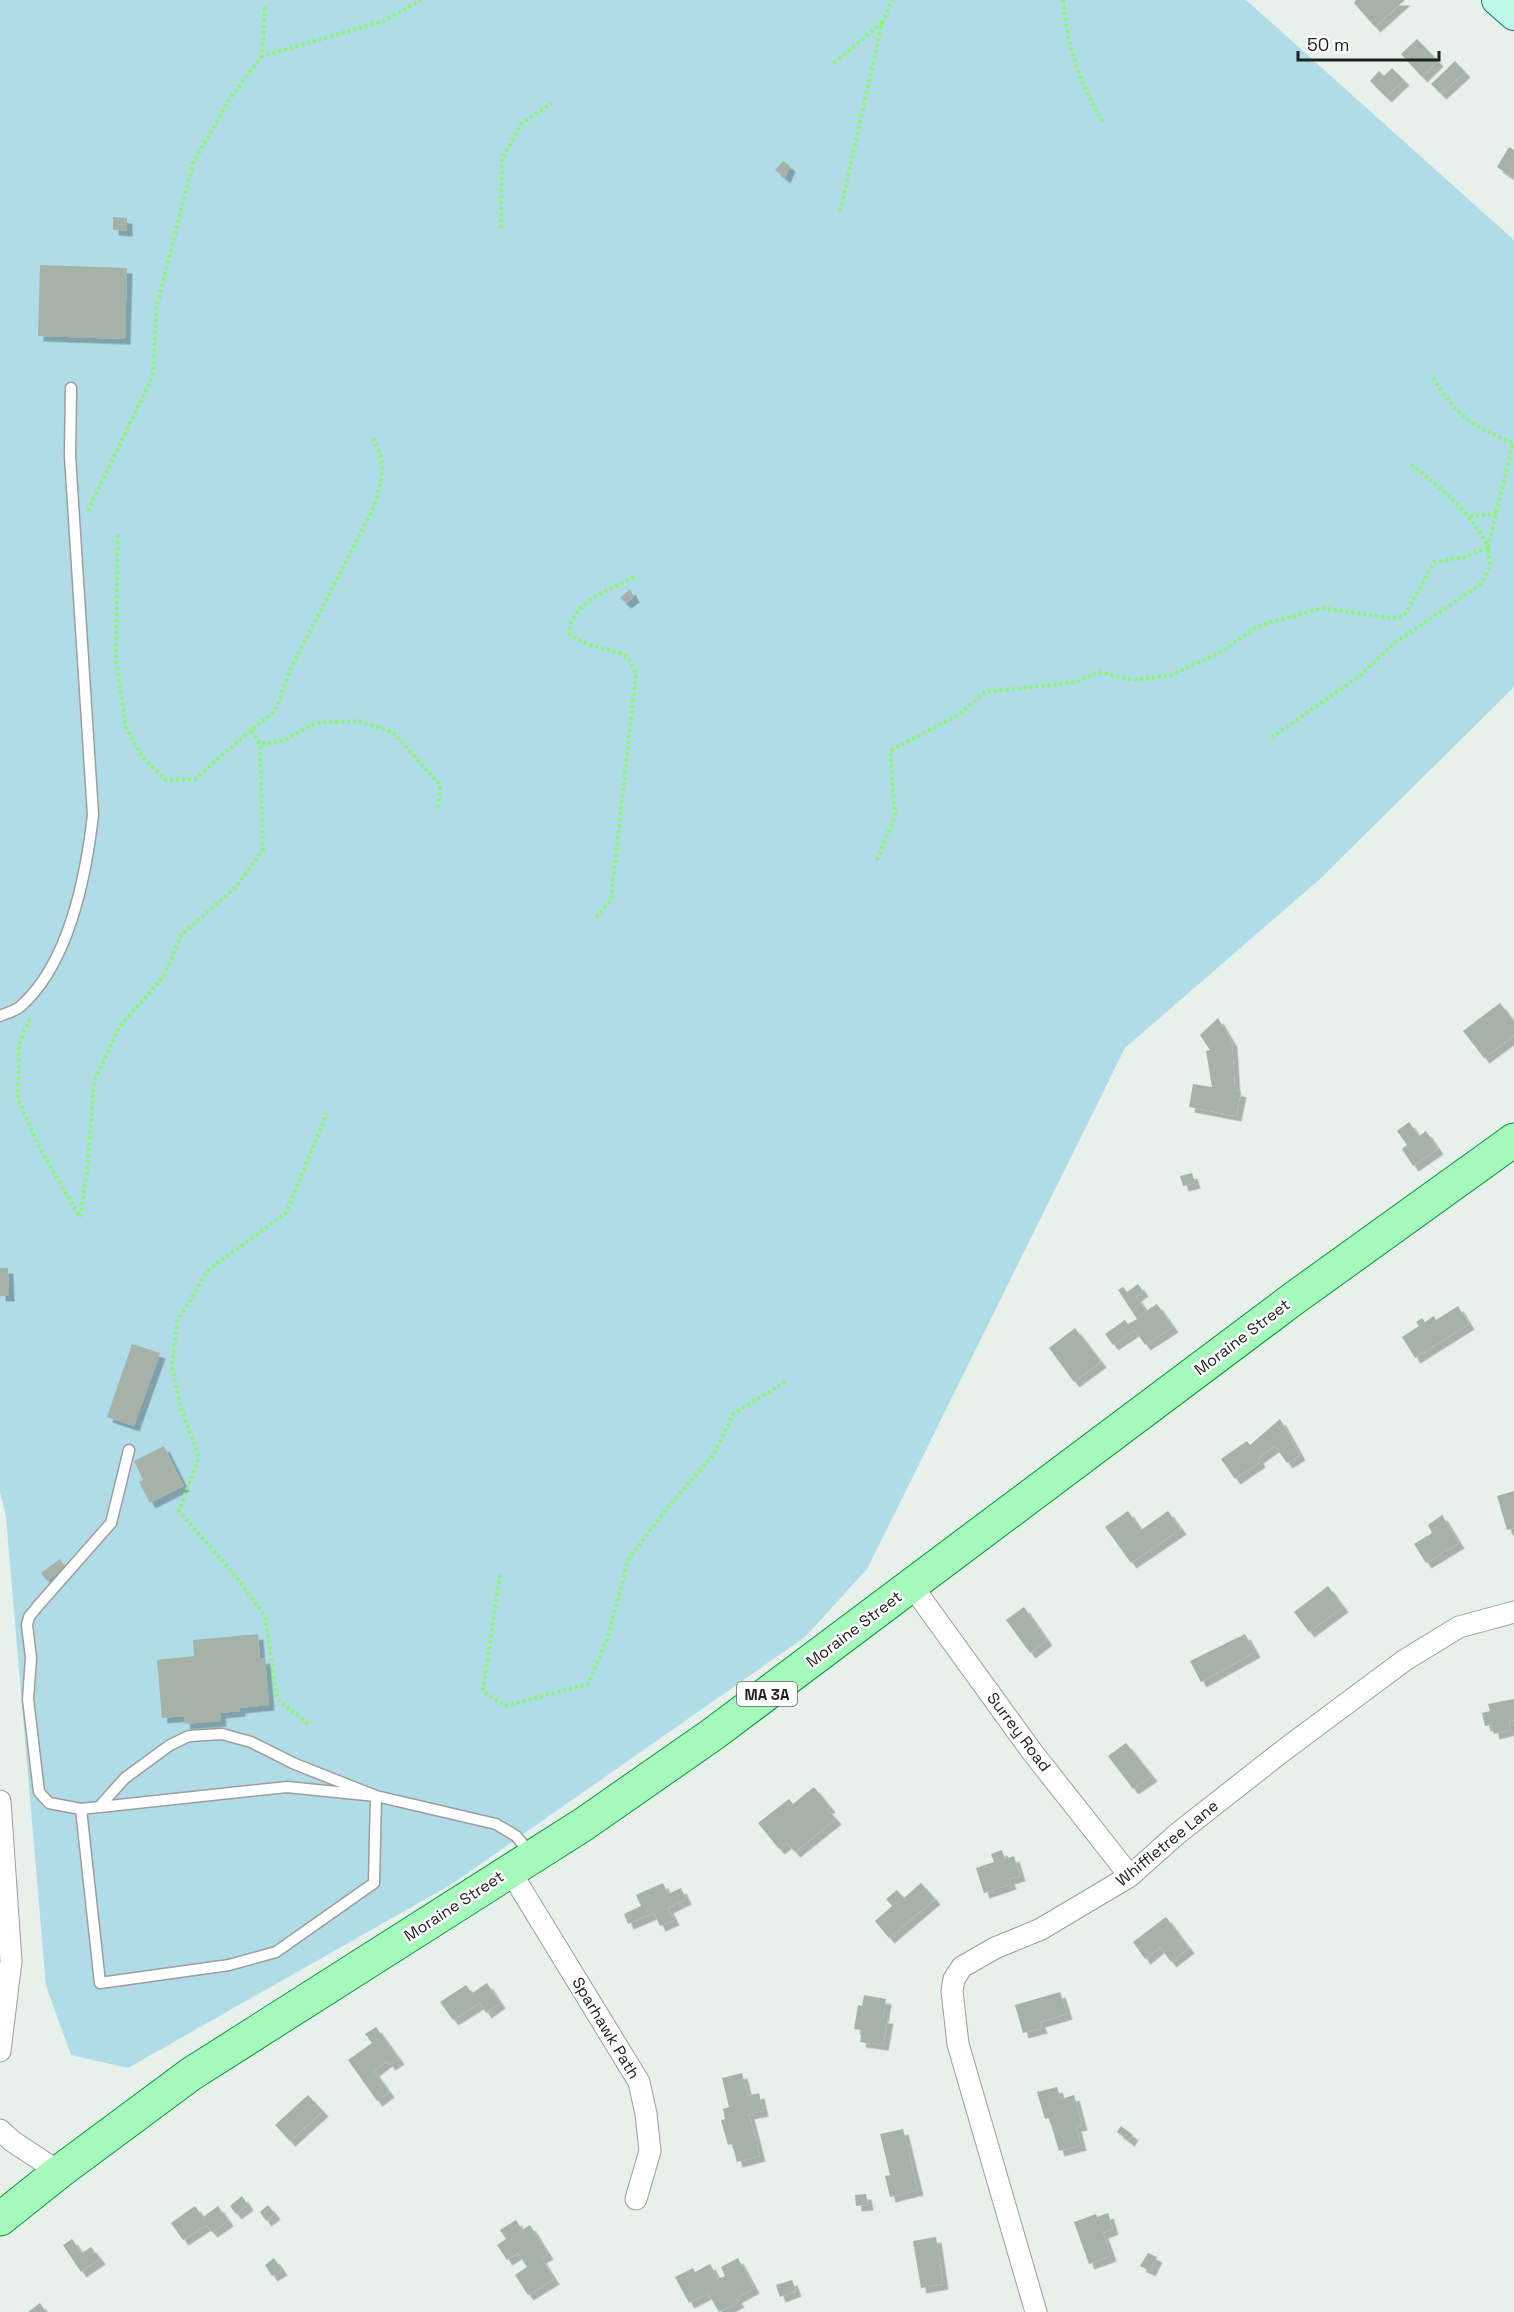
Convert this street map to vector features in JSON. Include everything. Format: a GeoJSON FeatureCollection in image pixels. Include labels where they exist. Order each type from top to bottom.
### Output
{"type":"FeatureCollection","features":[{"type":"Feature","properties":{"kind":"main road"},"geometry":{"type":"LineString","coordinates":[[1497,0],[1514,15]]}},
{"type":"Feature","properties":{"kind":"main road","name":"Moraine Street"},"geometry":{"type":"LineString","coordinates":[[0,2219],[58,2172],[192,2074],[521,1864],[713,1734],[1293,1299],[1514,1140]]}},
{"type":"Feature","properties":{"kind":"street","name":"Surrey Road"},"geometry":{"type":"LineString","coordinates":[[912,1586],[1033,1753],[1130,1876]]}},
{"type":"Feature","properties":{"kind":"street","name":"Whiffletree Lane"},"geometry":{"type":"LineString","coordinates":[[1036,2312],[958,2044],[951,2005],[954,1979],[962,1967],[976,1958],[1041,1929],[1130,1876],[1177,1834],[1248,1778],[1406,1660],[1459,1627],[1514,1612]]}},
{"type":"Feature","properties":{"kind":"street"},"geometry":{"type":"LineString","coordinates":[[0,1801],[11,1961],[0,2051]]}},
{"type":"Feature","properties":{"kind":"street","name":"Sparhawk Path"},"geometry":{"type":"LineString","coordinates":[[521,1864],[639,2082],[646,2114],[650,2151],[636,2199]]}},
{"type":"Feature","properties":{"kind":"street"},"geometry":{"type":"LineString","coordinates":[[0,2130],[12,2141],[58,2172]]}},
{"type":"Feature","properties":{"kind":"lane"},"geometry":{"type":"LineString","coordinates":[[0,1016],[20,1008],[49,971],[69,926],[88,862],[91,838],[93,815],[70,456],[70,388]]}},
{"type":"Feature","properties":{"kind":"lane"},"geometry":{"type":"LineString","coordinates":[[129,1450],[111,1522],[37,1607],[29,1617],[27,1625],[31,1658],[28,1699],[39,1792],[49,1803],[81,1809],[287,1787],[376,1796],[496,1824],[516,1836],[521,1864]]}},
{"type":"Feature","properties":{"kind":"lane"},"geometry":{"type":"LineString","coordinates":[[99,1807],[125,1778],[170,1745],[189,1736],[203,1734],[222,1734],[251,1742],[295,1764],[376,1796]]}},
{"type":"Feature","properties":{"kind":"lane"},"geometry":{"type":"LineString","coordinates":[[81,1809],[100,1983],[225,1966],[276,1952],[374,1883],[376,1796]]}},
{"type":"Feature","properties":{"kind":"path"},"geometry":{"type":"LineString","coordinates":[[262,56],[381,22],[422,0]]}},
{"type":"Feature","properties":{"kind":"path"},"geometry":{"type":"LineString","coordinates":[[840,212],[882,23],[892,0]]}},
{"type":"Feature","properties":{"kind":"path"},"geometry":{"type":"LineString","coordinates":[[1063,0],[1067,39],[1085,92],[1104,124]]}},
{"type":"Feature","properties":{"kind":"path"},"geometry":{"type":"LineString","coordinates":[[88,512],[153,375],[156,310],[193,163],[231,97],[262,56],[265,7]]}},
{"type":"Feature","properties":{"kind":"path"},"geometry":{"type":"LineString","coordinates":[[834,63],[882,23]]}},
{"type":"Feature","properties":{"kind":"path"},"geometry":{"type":"LineString","coordinates":[[501,228],[502,159],[522,123],[552,103]]}},
{"type":"Feature","properties":{"kind":"path"},"geometry":{"type":"LineString","coordinates":[[1272,737],[1361,675],[1393,644],[1481,584],[1490,566],[1488,548],[1514,443],[1480,430],[1452,408],[1432,378]]}},
{"type":"Feature","properties":{"kind":"path"},"geometry":{"type":"LineString","coordinates":[[118,536],[116,659],[126,727],[142,757],[166,780],[195,779],[275,711],[291,668],[373,509],[381,482],[382,456],[373,438]]}},
{"type":"Feature","properties":{"kind":"path"},"geometry":{"type":"LineString","coordinates":[[1411,464],[1460,504],[1470,516],[1488,548]]}},
{"type":"Feature","properties":{"kind":"path"},"geometry":{"type":"LineString","coordinates":[[1470,516],[1496,514]]}},
{"type":"Feature","properties":{"kind":"path"},"geometry":{"type":"LineString","coordinates":[[876,860],[895,816],[890,751],[960,714],[985,692],[1077,682],[1097,672],[1135,680],[1171,675],[1223,651],[1257,626],[1322,608],[1391,618],[1404,616],[1434,562],[1466,557],[1488,548]]}},
{"type":"Feature","properties":{"kind":"path"},"geometry":{"type":"LineString","coordinates":[[596,917],[611,900],[636,673],[630,660],[579,642],[569,633],[569,621],[581,606],[636,576]]}},
{"type":"Feature","properties":{"kind":"path"},"geometry":{"type":"LineString","coordinates":[[260,744],[280,742],[315,723],[358,720],[393,732],[440,785],[438,811]]}},
{"type":"Feature","properties":{"kind":"path"},"geometry":{"type":"LineString","coordinates":[[33,1010],[19,1044],[18,1099],[40,1149],[80,1217],[88,1163],[94,1081],[120,1026],[164,976],[181,935],[236,887],[263,850],[260,744],[251,730]]}},
{"type":"Feature","properties":{"kind":"path"},"geometry":{"type":"LineString","coordinates":[[309,1724],[277,1699],[265,1616],[233,1574],[179,1511],[200,1457],[181,1409],[172,1367],[177,1322],[208,1270],[286,1213],[327,1113]]}},
{"type":"Feature","properties":{"kind":"path"},"geometry":{"type":"LineString","coordinates":[[500,1575],[483,1691],[505,1706],[588,1684],[607,1640],[628,1560],[668,1507],[714,1454],[733,1414],[785,1382]]}},
{"type":"Feature","properties":{"kind":"shaded area"},"geometry":{"type":"Polygon","coordinates":[[[0,0],[1246,0],[1514,240],[1514,687],[1320,879],[1125,1048],[867,1569],[805,1637],[452,1884],[128,2068],[71,2055],[46,1986],[6,1517],[0,1492],[0,0]]]}},
{"type":"Feature","properties":{"kind":"building"},"geometry":{"type":"Polygon","coordinates":[[[1356,0],[1405,0],[1375,27],[1354,3],[1356,0]]]}},
{"type":"Feature","properties":{"kind":"building"},"geometry":{"type":"Polygon","coordinates":[[[1417,39],[1438,61],[1422,77],[1401,54],[1417,39]]]}},
{"type":"Feature","properties":{"kind":"building"},"geometry":{"type":"Polygon","coordinates":[[[1455,61],[1465,72],[1441,94],[1431,84],[1455,61]]]}},
{"type":"Feature","properties":{"kind":"building"},"geometry":{"type":"Polygon","coordinates":[[[1392,68],[1404,80],[1386,97],[1370,81],[1379,71],[1384,76],[1392,68]]]}},
{"type":"Feature","properties":{"kind":"building"},"geometry":{"type":"Polygon","coordinates":[[[1509,147],[1514,150],[1514,178],[1497,167],[1509,147]]]}},
{"type":"Feature","properties":{"kind":"building"},"geometry":{"type":"Polygon","coordinates":[[[783,161],[790,166],[785,178],[775,170],[783,161]]]}},
{"type":"Feature","properties":{"kind":"building"},"geometry":{"type":"Polygon","coordinates":[[[113,217],[127,218],[127,231],[113,230],[113,217]]]}},
{"type":"Feature","properties":{"kind":"building"},"geometry":{"type":"Polygon","coordinates":[[[40,265],[127,268],[125,339],[38,336],[40,265]]]}},
{"type":"Feature","properties":{"kind":"building"},"geometry":{"type":"Polygon","coordinates":[[[630,589],[634,597],[626,603],[620,598],[630,589]]]}},
{"type":"Feature","properties":{"kind":"building"},"geometry":{"type":"Polygon","coordinates":[[[1500,1003],[1514,1022],[1514,1036],[1484,1058],[1463,1031],[1500,1003]]]}},
{"type":"Feature","properties":{"kind":"building"},"geometry":{"type":"Polygon","coordinates":[[[1218,1018],[1232,1042],[1235,1090],[1241,1092],[1236,1116],[1189,1107],[1193,1084],[1212,1087],[1206,1051],[1210,1050],[1200,1035],[1218,1018]]]}},
{"type":"Feature","properties":{"kind":"building"},"geometry":{"type":"Polygon","coordinates":[[[1409,1122],[1419,1136],[1426,1131],[1438,1149],[1413,1166],[1402,1149],[1407,1145],[1397,1131],[1409,1122]]]}},
{"type":"Feature","properties":{"kind":"building"},"geometry":{"type":"Polygon","coordinates":[[[1192,1173],[1195,1183],[1183,1186],[1180,1176],[1192,1173]]]}},
{"type":"Feature","properties":{"kind":"building"},"geometry":{"type":"Polygon","coordinates":[[[0,1268],[8,1268],[9,1296],[0,1296],[0,1268]]]}},
{"type":"Feature","properties":{"kind":"building"},"geometry":{"type":"Polygon","coordinates":[[[1138,1284],[1143,1291],[1136,1296],[1146,1311],[1157,1304],[1173,1327],[1145,1345],[1135,1330],[1113,1345],[1105,1334],[1125,1320],[1128,1324],[1137,1319],[1118,1290],[1123,1287],[1127,1292],[1138,1284]]]}},
{"type":"Feature","properties":{"kind":"building"},"geometry":{"type":"Polygon","coordinates":[[[1458,1306],[1469,1324],[1415,1358],[1402,1337],[1419,1326],[1416,1322],[1422,1318],[1425,1322],[1434,1316],[1436,1320],[1458,1306]]]}},
{"type":"Feature","properties":{"kind":"building"},"geometry":{"type":"Polygon","coordinates":[[[1075,1328],[1101,1362],[1074,1382],[1049,1348],[1075,1328]]]}},
{"type":"Feature","properties":{"kind":"building"},"geometry":{"type":"Polygon","coordinates":[[[132,1344],[160,1353],[134,1426],[107,1417],[132,1344]]]}},
{"type":"Feature","properties":{"kind":"building"},"geometry":{"type":"Polygon","coordinates":[[[1280,1419],[1300,1455],[1287,1463],[1275,1446],[1258,1458],[1260,1462],[1235,1479],[1221,1459],[1247,1441],[1250,1445],[1280,1419]]]}},
{"type":"Feature","properties":{"kind":"building"},"geometry":{"type":"Polygon","coordinates":[[[164,1446],[184,1486],[150,1503],[139,1482],[143,1480],[134,1461],[164,1446]]]}},
{"type":"Feature","properties":{"kind":"building"},"geometry":{"type":"Polygon","coordinates":[[[1514,1491],[1514,1528],[1507,1530],[1497,1496],[1514,1491]]]}},
{"type":"Feature","properties":{"kind":"building"},"geometry":{"type":"Polygon","coordinates":[[[1128,1511],[1141,1530],[1168,1511],[1181,1529],[1131,1563],[1105,1527],[1128,1511]]]}},
{"type":"Feature","properties":{"kind":"building"},"geometry":{"type":"Polygon","coordinates":[[[1442,1515],[1459,1543],[1426,1563],[1414,1544],[1432,1533],[1428,1525],[1442,1515]]]}},
{"type":"Feature","properties":{"kind":"building"},"geometry":{"type":"Polygon","coordinates":[[[60,1559],[66,1568],[47,1581],[41,1573],[60,1559]]]}},
{"type":"Feature","properties":{"kind":"building"},"geometry":{"type":"Polygon","coordinates":[[[1328,1586],[1343,1607],[1309,1632],[1294,1612],[1328,1586]]]}},
{"type":"Feature","properties":{"kind":"building"},"geometry":{"type":"Polygon","coordinates":[[[1024,1607],[1047,1640],[1030,1653],[1006,1620],[1024,1607]]]}},
{"type":"Feature","properties":{"kind":"building"},"geometry":{"type":"Polygon","coordinates":[[[258,1634],[260,1659],[265,1658],[269,1705],[220,1713],[221,1721],[185,1724],[184,1716],[162,1718],[157,1660],[194,1656],[193,1640],[258,1634]]]}},
{"type":"Feature","properties":{"kind":"building"},"geometry":{"type":"Polygon","coordinates":[[[1245,1634],[1255,1652],[1201,1682],[1190,1661],[1245,1634]]]}},
{"type":"Feature","properties":{"kind":"building"},"geometry":{"type":"Polygon","coordinates":[[[1514,1699],[1514,1720],[1509,1721],[1510,1730],[1494,1734],[1492,1725],[1485,1726],[1482,1713],[1490,1711],[1488,1704],[1514,1699]]]}},
{"type":"Feature","properties":{"kind":"building"},"geometry":{"type":"Polygon","coordinates":[[[1126,1743],[1152,1776],[1133,1789],[1108,1756],[1126,1743]]]}},
{"type":"Feature","properties":{"kind":"building"},"geometry":{"type":"Polygon","coordinates":[[[814,1787],[830,1807],[827,1809],[836,1819],[795,1852],[787,1843],[779,1849],[758,1823],[789,1799],[793,1804],[814,1787]]]}},
{"type":"Feature","properties":{"kind":"building"},"geometry":{"type":"Polygon","coordinates":[[[1002,1850],[1005,1859],[1014,1856],[1020,1876],[1009,1879],[1011,1884],[984,1893],[976,1868],[994,1862],[991,1854],[1002,1850]]]}},
{"type":"Feature","properties":{"kind":"building"},"geometry":{"type":"Polygon","coordinates":[[[663,1883],[668,1894],[681,1888],[686,1899],[668,1908],[674,1920],[660,1926],[654,1913],[628,1924],[624,1914],[641,1906],[636,1895],[663,1883]]]}},
{"type":"Feature","properties":{"kind":"building"},"geometry":{"type":"Polygon","coordinates":[[[921,1883],[935,1899],[889,1938],[875,1921],[892,1906],[886,1899],[897,1890],[904,1898],[921,1883]]]}},
{"type":"Feature","properties":{"kind":"building"},"geometry":{"type":"Polygon","coordinates":[[[1166,1917],[1189,1948],[1171,1962],[1160,1947],[1145,1959],[1133,1942],[1166,1917]]]}},
{"type":"Feature","properties":{"kind":"building"},"geometry":{"type":"Polygon","coordinates":[[[487,1983],[500,2003],[486,2013],[480,2003],[453,2020],[440,2002],[466,1985],[472,1993],[487,1983]]]}},
{"type":"Feature","properties":{"kind":"building"},"geometry":{"type":"Polygon","coordinates":[[[1060,1992],[1067,2014],[1040,2022],[1042,2028],[1023,2033],[1015,2005],[1060,1992]]]}},
{"type":"Feature","properties":{"kind":"building"},"geometry":{"type":"Polygon","coordinates":[[[864,1995],[886,1999],[883,2018],[888,2018],[883,2045],[860,2042],[862,2030],[854,2029],[858,2005],[862,2006],[864,1995]]]}},
{"type":"Feature","properties":{"kind":"building"},"geometry":{"type":"Polygon","coordinates":[[[376,2027],[399,2059],[390,2065],[387,2061],[374,2071],[389,2092],[377,2101],[348,2060],[372,2043],[365,2034],[376,2027]]]}},
{"type":"Feature","properties":{"kind":"building"},"geometry":{"type":"Polygon","coordinates":[[[742,2073],[748,2096],[759,2093],[763,2111],[749,2114],[760,2156],[737,2162],[732,2144],[728,2145],[721,2120],[725,2119],[723,2109],[729,2107],[722,2078],[742,2073]]]}},
{"type":"Feature","properties":{"kind":"building"},"geometry":{"type":"Polygon","coordinates":[[[1057,2087],[1061,2099],[1074,2095],[1082,2125],[1076,2126],[1081,2145],[1059,2151],[1049,2118],[1045,2119],[1037,2092],[1057,2087]]]}},
{"type":"Feature","properties":{"kind":"building"},"geometry":{"type":"Polygon","coordinates":[[[308,2095],[323,2111],[290,2141],[275,2125],[308,2095]]]}},
{"type":"Feature","properties":{"kind":"building"},"geometry":{"type":"Polygon","coordinates":[[[1121,2126],[1133,2135],[1129,2141],[1117,2132],[1121,2126]]]}},
{"type":"Feature","properties":{"kind":"building"},"geometry":{"type":"Polygon","coordinates":[[[903,2129],[918,2190],[890,2197],[885,2176],[890,2175],[880,2134],[903,2129]]]}},
{"type":"Feature","properties":{"kind":"building"},"geometry":{"type":"Polygon","coordinates":[[[866,2194],[868,2205],[856,2206],[855,2195],[866,2194]]]}},
{"type":"Feature","properties":{"kind":"building"},"geometry":{"type":"Polygon","coordinates":[[[242,2196],[248,2205],[236,2214],[230,2206],[242,2196]]]}},
{"type":"Feature","properties":{"kind":"building"},"geometry":{"type":"Polygon","coordinates":[[[268,2205],[275,2214],[266,2221],[260,2212],[268,2205]]]}},
{"type":"Feature","properties":{"kind":"building"},"geometry":{"type":"Polygon","coordinates":[[[195,2206],[203,2217],[218,2206],[228,2221],[212,2232],[206,2225],[183,2240],[171,2223],[195,2206]]]}},
{"type":"Feature","properties":{"kind":"building"},"geometry":{"type":"Polygon","coordinates":[[[1108,2213],[1113,2229],[1103,2233],[1111,2256],[1089,2264],[1074,2222],[1096,2214],[1097,2217],[1108,2213]]]}},
{"type":"Feature","properties":{"kind":"building"},"geometry":{"type":"Polygon","coordinates":[[[516,2220],[522,2230],[530,2225],[548,2254],[541,2258],[554,2279],[528,2295],[515,2275],[527,2267],[518,2253],[507,2260],[497,2245],[506,2239],[500,2230],[516,2220]]]}},
{"type":"Feature","properties":{"kind":"building"},"geometry":{"type":"Polygon","coordinates":[[[936,2237],[943,2284],[921,2288],[913,2241],[936,2237]]]}},
{"type":"Feature","properties":{"kind":"building"},"geometry":{"type":"Polygon","coordinates":[[[72,2239],[82,2253],[91,2247],[100,2259],[81,2272],[63,2245],[72,2239]]]}},
{"type":"Feature","properties":{"kind":"building"},"geometry":{"type":"Polygon","coordinates":[[[1148,2253],[1157,2257],[1150,2271],[1140,2266],[1148,2253]]]}},
{"type":"Feature","properties":{"kind":"building"},"geometry":{"type":"Polygon","coordinates":[[[274,2258],[282,2270],[272,2276],[265,2265],[274,2258]]]}},
{"type":"Feature","properties":{"kind":"building"},"geometry":{"type":"Polygon","coordinates":[[[738,2258],[754,2288],[736,2298],[739,2302],[719,2312],[708,2293],[689,2303],[675,2277],[693,2268],[695,2272],[710,2264],[718,2279],[725,2276],[721,2267],[738,2258]]]}},
{"type":"Feature","properties":{"kind":"building"},"geometry":{"type":"Polygon","coordinates":[[[792,2280],[796,2291],[780,2297],[776,2285],[792,2280]]]}},
{"type":"Feature","properties":{"kind":"building"},"geometry":{"type":"Polygon","coordinates":[[[40,2303],[46,2312],[28,2312],[40,2303]]]}}]}
